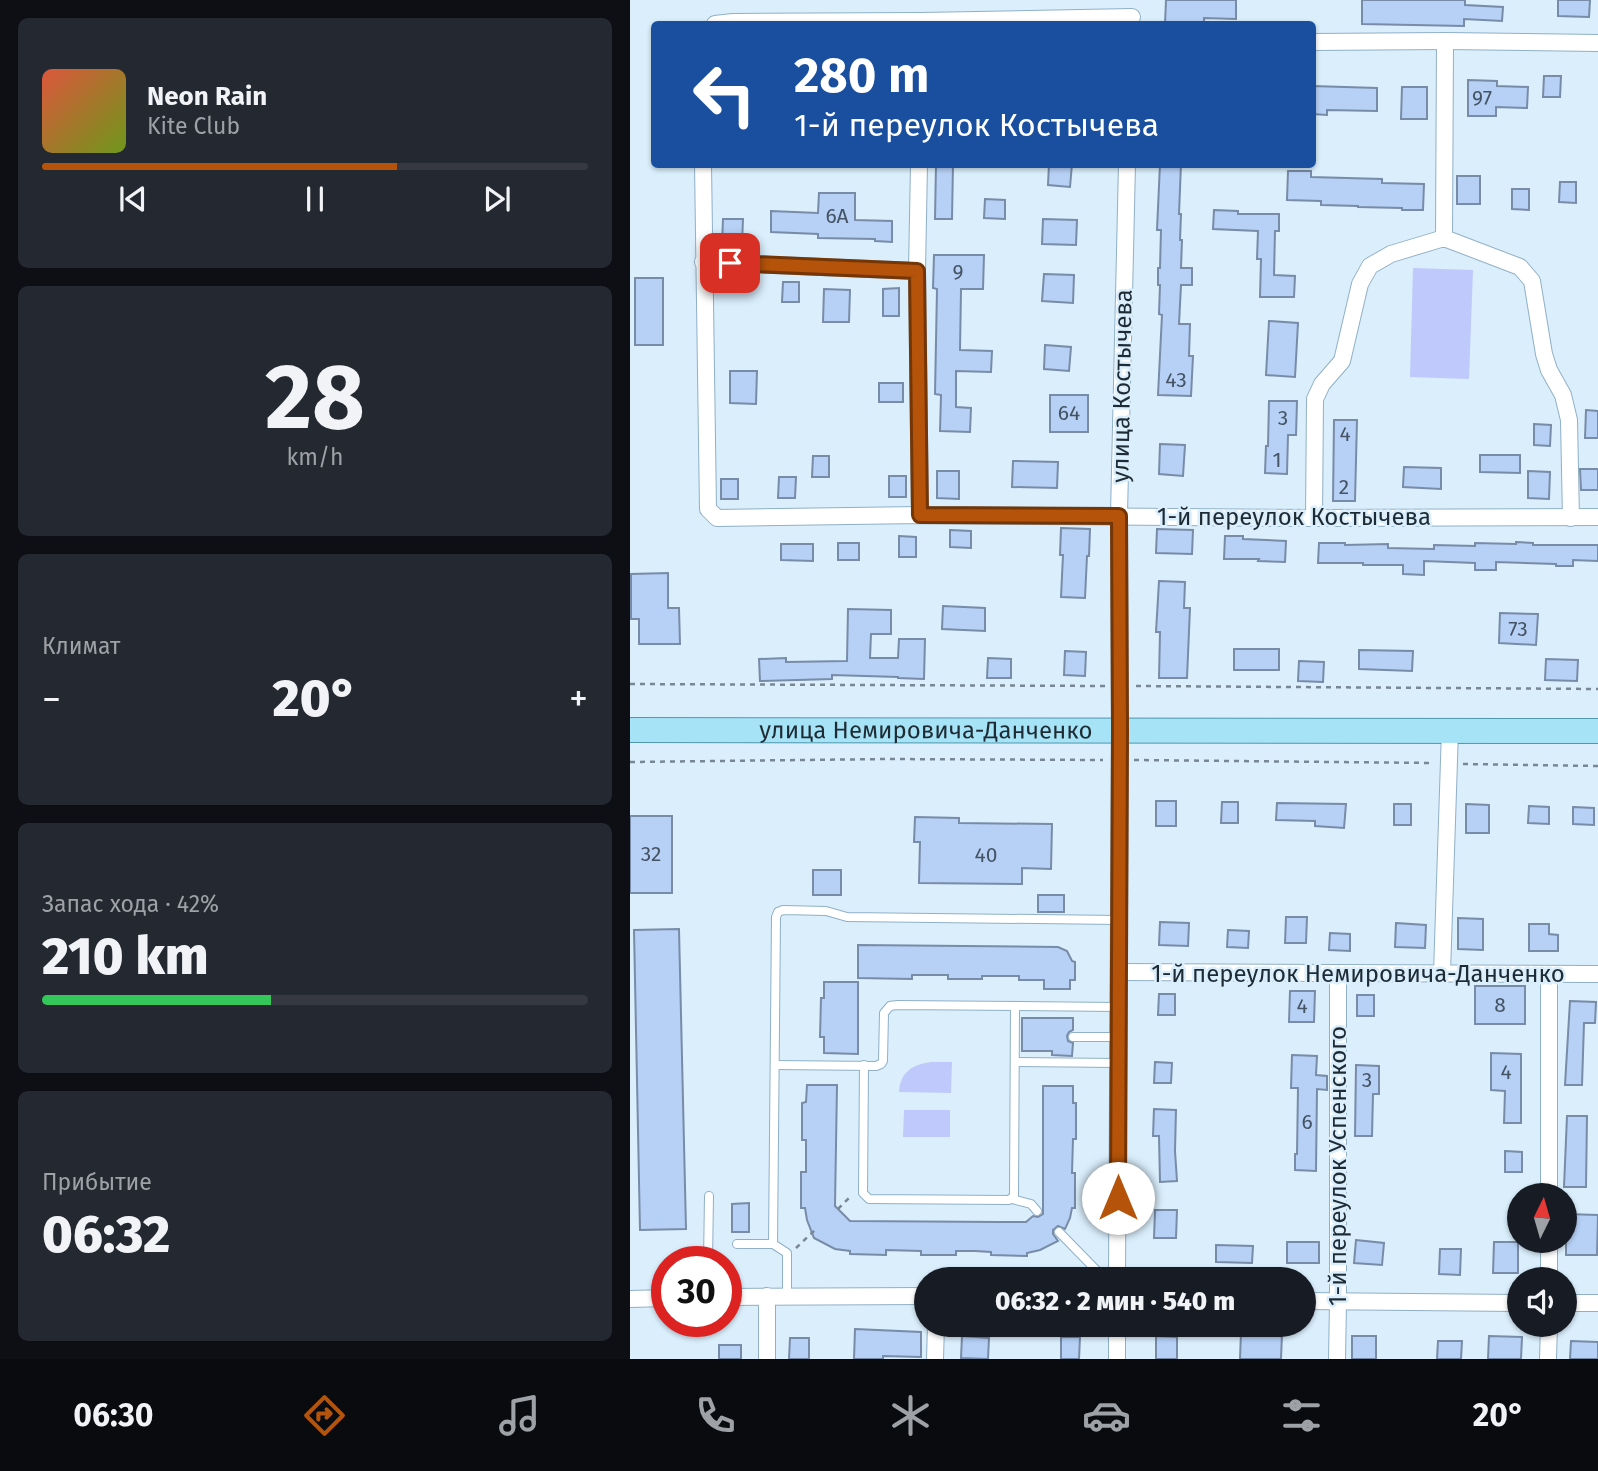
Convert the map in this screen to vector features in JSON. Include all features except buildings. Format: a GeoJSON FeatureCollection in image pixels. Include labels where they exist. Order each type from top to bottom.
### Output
{"type":"FeatureCollection","features":[{"type":"Feature","properties":{"kind":"main road","name":"улица Немировича-Данченко"},"geometry":{"type":"LineString","coordinates":[[630,730],[1598,731]]}},
{"type":"Feature","properties":{"kind":"street"},"geometry":{"type":"LineString","coordinates":[[1132,0],[1132,21]]}},
{"type":"Feature","properties":{"kind":"street"},"geometry":{"type":"LineString","coordinates":[[1444,238],[1445,41]]}},
{"type":"Feature","properties":{"kind":"street"},"geometry":{"type":"LineString","coordinates":[[1316,42],[1598,43]]}},
{"type":"Feature","properties":{"kind":"street","name":"1-й переулок Костычева"},"geometry":{"type":"LineString","coordinates":[[703,168],[708,509],[717,518],[920,515],[1598,517]]}},
{"type":"Feature","properties":{"kind":"street"},"geometry":{"type":"LineString","coordinates":[[919,168],[917,271],[920,515]]}},
{"type":"Feature","properties":{"kind":"street","name":"улица Костычева"},"geometry":{"type":"LineString","coordinates":[[1117,1267],[1119,516],[1127,168]]}},
{"type":"Feature","properties":{"kind":"street"},"geometry":{"type":"LineString","coordinates":[[1314,518],[1315,399],[1322,384],[1342,361],[1360,284],[1370,266],[1391,254],[1444,238],[1520,267],[1532,281],[1544,354],[1549,370],[1563,395],[1569,420],[1570,518]]}},
{"type":"Feature","properties":{"kind":"street"},"geometry":{"type":"LineString","coordinates":[[703,262],[917,271]]}},
{"type":"Feature","properties":{"kind":"street"},"geometry":{"type":"LineString","coordinates":[[1442,973],[1450,730]]}},
{"type":"Feature","properties":{"kind":"street","name":"1-й переулок Немировича-Данченко"},"geometry":{"type":"LineString","coordinates":[[1119,972],[1598,974]]}},
{"type":"Feature","properties":{"kind":"street","name":"1-й переулок Успенского"},"geometry":{"type":"LineString","coordinates":[[1337,1359],[1338,974]]}},
{"type":"Feature","properties":{"kind":"street"},"geometry":{"type":"LineString","coordinates":[[1549,975],[1549,1183]]}},
{"type":"Feature","properties":{"kind":"street"},"geometry":{"type":"LineString","coordinates":[[767,1296],[767,1359]]}},
{"type":"Feature","properties":{"kind":"street"},"geometry":{"type":"LineString","coordinates":[[742,1297],[914,1296]]}},
{"type":"Feature","properties":{"kind":"street"},"geometry":{"type":"LineString","coordinates":[[630,1299],[651,1298]]}},
{"type":"Feature","properties":{"kind":"street"},"geometry":{"type":"LineString","coordinates":[[1316,1301],[1507,1303]]}},
{"type":"Feature","properties":{"kind":"street"},"geometry":{"type":"LineString","coordinates":[[1577,1303],[1598,1303]]}},
{"type":"Feature","properties":{"kind":"street"},"geometry":{"type":"LineString","coordinates":[[935,1359],[936,1337]]}},
{"type":"Feature","properties":{"kind":"street"},"geometry":{"type":"LineString","coordinates":[[1117,1337],[1117,1359]]}},
{"type":"Feature","properties":{"kind":"street"},"geometry":{"type":"LineString","coordinates":[[1548,1359],[1549,1337]]}},
{"type":"Feature","properties":{"kind":"lane"},"geometry":{"type":"LineString","coordinates":[[773,1244],[778,912],[826,911],[847,917],[1119,920]]}},
{"type":"Feature","properties":{"kind":"lane"},"geometry":{"type":"LineString","coordinates":[[775,1065],[881,1064],[884,1013],[890,1006],[1118,1007]]}},
{"type":"Feature","properties":{"kind":"lane"},"geometry":{"type":"LineString","coordinates":[[1013,1199],[1016,1006]]}},
{"type":"Feature","properties":{"kind":"lane"},"geometry":{"type":"LineString","coordinates":[[1073,1037],[1118,1037]]}},
{"type":"Feature","properties":{"kind":"lane"},"geometry":{"type":"LineString","coordinates":[[1015,1062],[1118,1063]]}},
{"type":"Feature","properties":{"kind":"lane"},"geometry":{"type":"LineString","coordinates":[[864,1065],[865,1197],[1013,1199],[1031,1204],[1037,1211]]}},
{"type":"Feature","properties":{"kind":"lane"},"geometry":{"type":"LineString","coordinates":[[708,1246],[709,1196]]}},
{"type":"Feature","properties":{"kind":"lane"},"geometry":{"type":"LineString","coordinates":[[1059,1233],[1093,1267]]}},
{"type":"Feature","properties":{"kind":"lane"},"geometry":{"type":"LineString","coordinates":[[737,1244],[773,1244],[786,1252],[787,1296]]}},
{"type":"Feature","properties":{"kind":"path"},"geometry":{"type":"LineString","coordinates":[[838,1209],[852,1195],[863,1193]]}},
{"type":"Feature","properties":{"kind":"path"},"geometry":{"type":"LineString","coordinates":[[788,1256],[816,1229]]}},
{"type":"Feature","properties":{"kind":"shaded area"},"geometry":{"type":"Polygon","coordinates":[[[1413,268],[1473,270],[1469,379],[1410,377],[1413,268]]]}},
{"type":"Feature","properties":{"kind":"shaded area"},"geometry":{"type":"Polygon","coordinates":[[[932,1062],[952,1062],[951,1093],[899,1092],[902,1079],[909,1070],[932,1062]]]}},
{"type":"Feature","properties":{"kind":"shaded area"},"geometry":{"type":"Polygon","coordinates":[[[904,1110],[950,1110],[950,1137],[903,1137],[904,1110]]]}},
{"type":"Feature","properties":{"kind":"route"},"geometry":{"type":"LineString","coordinates":[[730,263],[917,271],[920,515],[1119,516],[1118,1198]]}}]}
